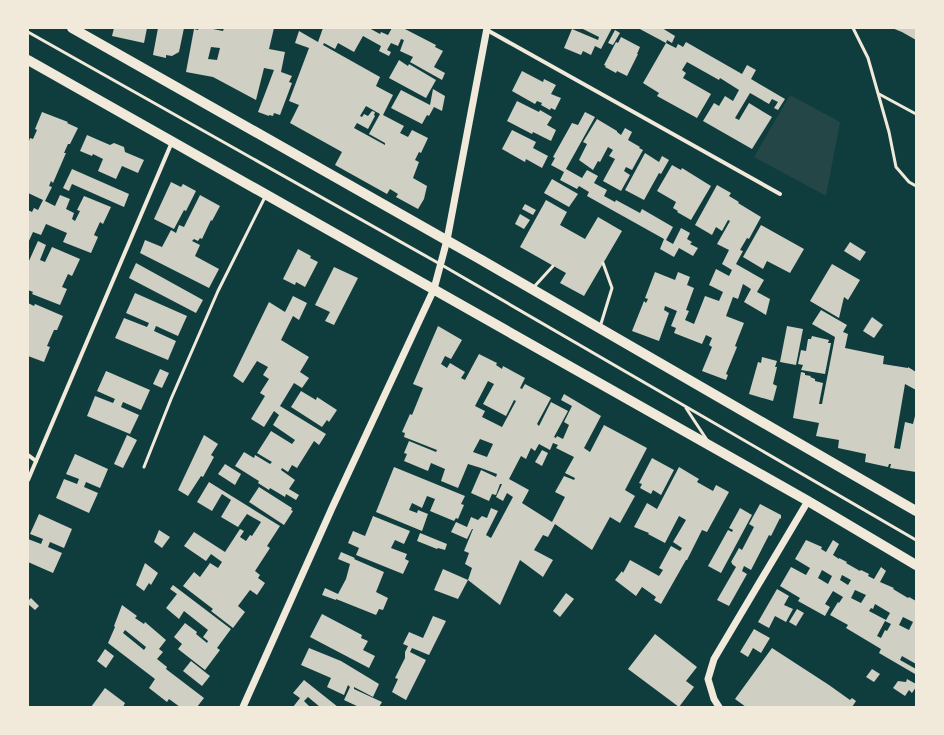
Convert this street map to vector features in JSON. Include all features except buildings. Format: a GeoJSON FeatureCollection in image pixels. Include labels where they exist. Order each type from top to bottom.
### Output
{"type":"FeatureCollection","features":[{"type":"Feature","properties":{"kind":"main road"},"geometry":{"type":"LineString","coordinates":[[72,28],[447,240],[916,511]]}},
{"type":"Feature","properties":{"kind":"main road"},"geometry":{"type":"LineString","coordinates":[[28,60],[808,501],[916,565]]}},
{"type":"Feature","properties":{"kind":"street"},"geometry":{"type":"LineString","coordinates":[[243,707],[332,508],[434,289],[447,240],[487,29],[780,194]]}},
{"type":"Feature","properties":{"kind":"street"},"geometry":{"type":"LineString","coordinates":[[28,480],[172,141]]}},
{"type":"Feature","properties":{"kind":"street"},"geometry":{"type":"LineString","coordinates":[[28,455],[36,461]]}},
{"type":"Feature","properties":{"kind":"street"},"geometry":{"type":"LineString","coordinates":[[719,707],[714,699],[708,679],[714,659],[808,501]]}},
{"type":"Feature","properties":{"kind":"lane"},"geometry":{"type":"LineString","coordinates":[[853,28],[868,58],[890,132],[896,167],[909,182],[916,186]]}},
{"type":"Feature","properties":{"kind":"lane"},"geometry":{"type":"LineString","coordinates":[[28,32],[440,264],[916,540]]}},
{"type":"Feature","properties":{"kind":"lane"},"geometry":{"type":"LineString","coordinates":[[878,94],[916,114]]}},
{"type":"Feature","properties":{"kind":"lane"},"geometry":{"type":"LineString","coordinates":[[144,467],[171,399],[218,291],[266,195]]}},
{"type":"Feature","properties":{"kind":"lane"},"geometry":{"type":"LineString","coordinates":[[600,328],[612,288],[603,263]]}},
{"type":"Feature","properties":{"kind":"lane"},"geometry":{"type":"LineString","coordinates":[[532,289],[554,266]]}},
{"type":"Feature","properties":{"kind":"lane"},"geometry":{"type":"LineString","coordinates":[[685,406],[712,447]]}},
{"type":"Feature","properties":{"kind":"shaded area"},"geometry":{"type":"Polygon","coordinates":[[[790,95],[840,122],[826,196],[754,157],[790,95]]]}}]}
